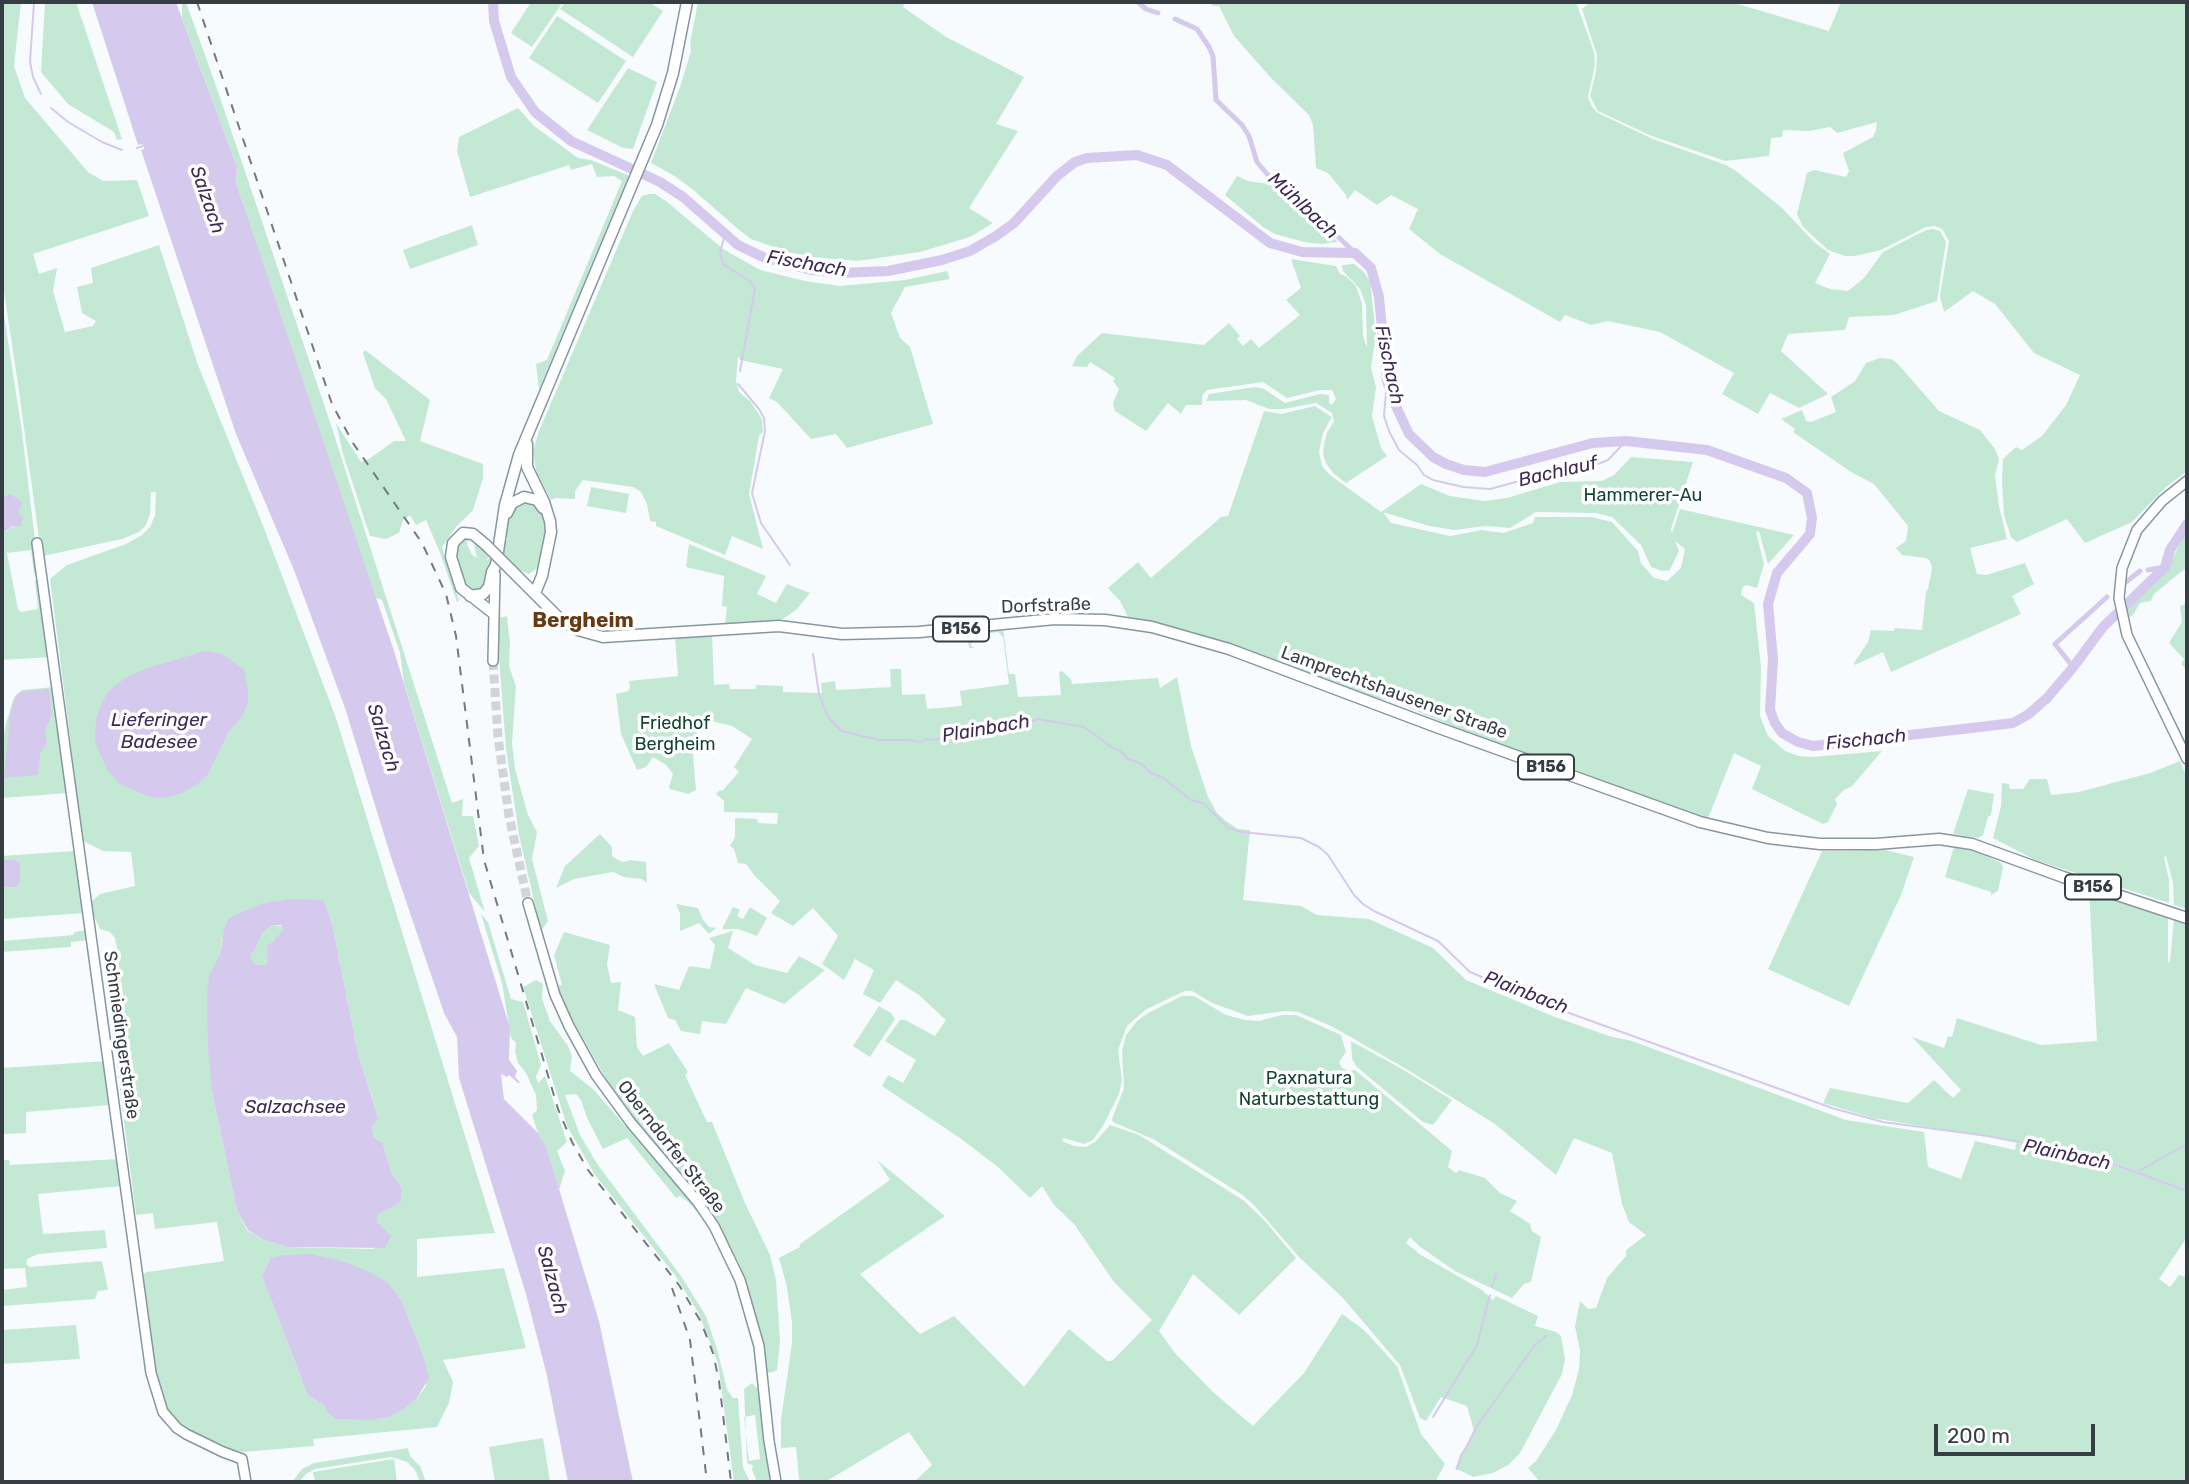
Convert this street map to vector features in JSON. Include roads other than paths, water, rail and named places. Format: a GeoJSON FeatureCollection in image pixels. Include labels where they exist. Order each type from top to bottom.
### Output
{"type":"FeatureCollection","features":[{"type":"Feature","properties":{"kind":"main road"},"geometry":{"type":"LineString","coordinates":[[493,661],[493,613],[499,533],[511,480],[528,429],[645,156],[669,89],[687,2]]}},
{"type":"Feature","properties":{"kind":"main road"},"geometry":{"type":"LineString","coordinates":[[528,429],[527,467],[544,502],[551,532],[535,593]]}},
{"type":"Feature","properties":{"kind":"main road"},"geometry":{"type":"LineString","coordinates":[[2187,481],[2162,500],[2137,530],[2122,568],[2119,598],[2122,620],[2134,650],[2187,759]]}},
{"type":"Feature","properties":{"kind":"main road"},"geometry":{"type":"LineString","coordinates":[[499,533],[509,507],[516,500],[529,497],[542,505],[548,521],[547,542],[539,569],[526,584]]}},
{"type":"Feature","properties":{"kind":"main road","name":"B156"},"geometry":{"type":"LineString","coordinates":[[470,596],[461,588],[451,557],[455,539],[466,533],[473,534],[486,545],[535,593]]}},
{"type":"Feature","properties":{"kind":"main road","name":"Schmiedingerstraße"},"geometry":{"type":"LineString","coordinates":[[37,543],[151,1373],[163,1412],[186,1434],[242,1459],[246,1482]]}},
{"type":"Feature","properties":{"kind":"main road"},"geometry":{"type":"LineString","coordinates":[[470,596],[479,596],[486,592],[496,565]]}},
{"type":"Feature","properties":{"kind":"main road","name":"Dorfstraße"},"geometry":{"type":"LineString","coordinates":[[535,593],[570,625],[603,637],[758,629],[842,634],[894,633],[961,629],[1029,620],[1087,619],[1133,624],[1180,634]]}},
{"type":"Feature","properties":{"kind":"main road"},"geometry":{"type":"LineString","coordinates":[[470,596],[486,605],[493,613]]}},
{"type":"Feature","properties":{"kind":"main road","name":"Lamprechtshausener Straße"},"geometry":{"type":"LineString","coordinates":[[1180,634],[1229,649],[1700,822],[1794,842],[1846,845],[1923,840],[1954,841],[1985,848],[2063,877],[2187,915]]}},
{"type":"Feature","properties":{"kind":"main road","name":"Oberndorfer Straße"},"geometry":{"type":"LineString","coordinates":[[528,903],[555,995],[596,1075],[631,1123],[697,1201],[729,1253],[745,1292],[755,1329],[776,1482]]}},
{"type":"Feature","properties":{"kind":"water","name":"Salzach"},"geometry":{"type":"Polygon","coordinates":[[[92,2],[176,2],[237,167],[236,183],[393,648],[510,1028],[509,1060],[517,1071],[515,1077],[520,1082],[509,1075],[507,1077],[501,1074],[504,1099],[538,1133],[546,1146],[599,1321],[633,1482],[568,1482],[547,1376],[526,1294],[459,1078],[457,1037],[444,1013],[391,857],[345,708],[294,570],[236,434],[141,150],[144,146],[138,145],[92,2]]]}},
{"type":"Feature","properties":{"kind":"water"},"geometry":{"type":"Polygon","coordinates":[[[11,494],[22,503],[18,512],[23,518],[21,526],[13,526],[2,533],[2,496],[11,494]]]}},
{"type":"Feature","properties":{"kind":"water","name":"Lieferinger Badesee"},"geometry":{"type":"Polygon","coordinates":[[[205,651],[222,654],[244,669],[248,692],[248,702],[242,717],[229,731],[208,774],[183,793],[164,798],[150,797],[120,784],[107,770],[95,742],[96,719],[109,691],[125,678],[145,669],[205,651]]]}},
{"type":"Feature","properties":{"kind":"water"},"geometry":{"type":"Polygon","coordinates":[[[49,689],[52,715],[45,730],[47,743],[40,755],[38,775],[4,778],[10,714],[17,694],[49,689]]]}},
{"type":"Feature","properties":{"kind":"water"},"geometry":{"type":"Polygon","coordinates":[[[15,859],[20,863],[20,883],[17,887],[2,888],[2,860],[15,859]]]}},
{"type":"Feature","properties":{"kind":"water","name":"Salzachsee"},"geometry":{"type":"Polygon","coordinates":[[[291,899],[324,900],[332,923],[358,1053],[378,1117],[372,1128],[374,1138],[383,1143],[391,1172],[402,1188],[401,1202],[378,1214],[377,1222],[391,1236],[385,1248],[288,1247],[264,1240],[248,1230],[237,1211],[212,1092],[207,993],[209,976],[221,952],[224,929],[229,918],[260,904],[291,899]],[[273,925],[262,933],[251,953],[254,964],[265,965],[268,962],[267,945],[283,930],[281,925],[273,925]]]}},
{"type":"Feature","properties":{"kind":"water"},"geometry":{"type":"Polygon","coordinates":[[[309,1254],[339,1260],[365,1270],[389,1283],[402,1301],[429,1378],[417,1398],[405,1408],[388,1417],[374,1420],[336,1419],[328,1413],[323,1404],[308,1396],[262,1276],[270,1258],[309,1254]]]}},
{"type":"Feature","properties":{"kind":"waterway"},"geometry":{"type":"LineString","coordinates":[[34,2],[30,62],[41,94]]}},
{"type":"Feature","properties":{"kind":"waterway","name":"Fischach"},"geometry":{"type":"LineString","coordinates":[[493,2],[494,21],[511,77],[535,112],[571,141],[660,182],[683,197],[738,245],[765,258],[811,270],[840,273],[888,271],[942,260],[970,251],[1014,223],[1057,176],[1075,162],[1087,158],[1137,155],[1167,165],[1270,243],[1302,252],[1355,253],[1371,268],[1379,297],[1387,381],[1394,402],[1409,434],[1433,457],[1446,464],[1464,470],[1485,472],[1593,443],[1626,441],[1707,450],[1786,478],[1807,493],[1812,518],[1810,534],[1777,573],[1768,604],[1773,659],[1770,710],[1782,733],[1798,742],[1813,746],[2013,723],[2029,714],[2047,698],[2103,627],[2165,567],[2170,550],[2187,524]]}},
{"type":"Feature","properties":{"kind":"waterway","name":"Mühlbach"},"geometry":{"type":"LineString","coordinates":[[1138,2],[1146,9],[1158,13]]}},
{"type":"Feature","properties":{"kind":"waterway","name":"Mühlbach"},"geometry":{"type":"LineString","coordinates":[[1175,19],[1197,29],[1209,47],[1213,56],[1216,100],[1242,125],[1249,136],[1257,162],[1355,253]]}},
{"type":"Feature","properties":{"kind":"waterway"},"geometry":{"type":"LineString","coordinates":[[51,108],[68,122],[102,142],[122,150]]}},
{"type":"Feature","properties":{"kind":"waterway"},"geometry":{"type":"LineString","coordinates":[[137,148],[143,146]]}},
{"type":"Feature","properties":{"kind":"waterway","name":"Plainbach"},"geometry":{"type":"LineString","coordinates":[[725,235],[720,252],[723,264],[751,282],[755,289],[740,371]]}},
{"type":"Feature","properties":{"kind":"waterway","name":"Bachlauf"},"geometry":{"type":"LineString","coordinates":[[1387,381],[1384,416],[1389,431],[1399,450],[1417,465],[1424,475],[1433,480],[1463,487],[1490,489],[1553,472],[1562,467],[1593,466],[1608,460],[1626,441]]}},
{"type":"Feature","properties":{"kind":"waterway","name":"Plainbach"},"geometry":{"type":"LineString","coordinates":[[738,384],[764,418],[765,431],[752,493],[761,523],[790,565]]}},
{"type":"Feature","properties":{"kind":"waterway"},"geometry":{"type":"LineString","coordinates":[[2148,570],[2165,567]]}},
{"type":"Feature","properties":{"kind":"waterway"},"geometry":{"type":"LineString","coordinates":[[2126,582],[2140,571]]}},
{"type":"Feature","properties":{"kind":"waterway"},"geometry":{"type":"LineString","coordinates":[[2073,667],[2055,644],[2107,597]]}},
{"type":"Feature","properties":{"kind":"waterway","name":"Plainbach"},"geometry":{"type":"LineString","coordinates":[[813,654],[819,694],[828,717],[842,731],[879,740],[921,742],[925,739],[933,740],[994,727],[1019,725],[1038,719],[1084,727],[1128,759],[1142,764],[1150,773],[1162,777],[1191,800],[1203,803],[1228,828],[1301,838],[1319,847],[1328,855],[1363,904],[1438,941],[1470,972],[1558,1009],[1832,1108],[1883,1122],[1988,1136],[2097,1158],[2187,1191]]}},
{"type":"Feature","properties":{"kind":"waterway"},"geometry":{"type":"LineString","coordinates":[[2139,1171],[2187,1144]]}},
{"type":"Feature","properties":{"kind":"waterway"},"geometry":{"type":"LineString","coordinates":[[1492,1287],[1496,1274]]}},
{"type":"Feature","properties":{"kind":"waterway"},"geometry":{"type":"LineString","coordinates":[[1433,1417],[1477,1345],[1490,1295]]}},
{"type":"Feature","properties":{"kind":"waterway"},"geometry":{"type":"LineString","coordinates":[[1457,1469],[1461,1455],[1477,1426],[1535,1345],[1546,1336]]}},
{"type":"Feature","properties":{"kind":"tunnel"},"geometry":{"type":"LineString","coordinates":[[493,661],[498,737],[509,816],[528,903]]}},
{"type":"Feature","properties":{"kind":"railway"},"geometry":{"type":"LineString","coordinates":[[197,2],[332,404],[353,443],[422,543],[446,594],[456,636],[484,860],[558,1109],[588,1170],[679,1285],[701,1322],[713,1353],[719,1381],[731,1482]]}},
{"type":"Feature","properties":{"kind":"railway"},"geometry":{"type":"LineString","coordinates":[[672,1288],[690,1340],[707,1482]]}},
{"type":"Feature","properties":{"kind":"district","name":"Bergheim"},"geometry":{"type":"Point","coordinates":[583,621]}},
{"type":"Feature","properties":{"kind":"park label","name":"Hammerer-Au"},"geometry":{"type":"Point","coordinates":[1643,496]}},
{"type":"Feature","properties":{"kind":"park label","name":"Friedhof Bergheim"},"geometry":{"type":"Point","coordinates":[675,734]}},
{"type":"Feature","properties":{"kind":"park label","name":"Paxnatura Naturbestattung"},"geometry":{"type":"Point","coordinates":[1309,1089]}}]}
